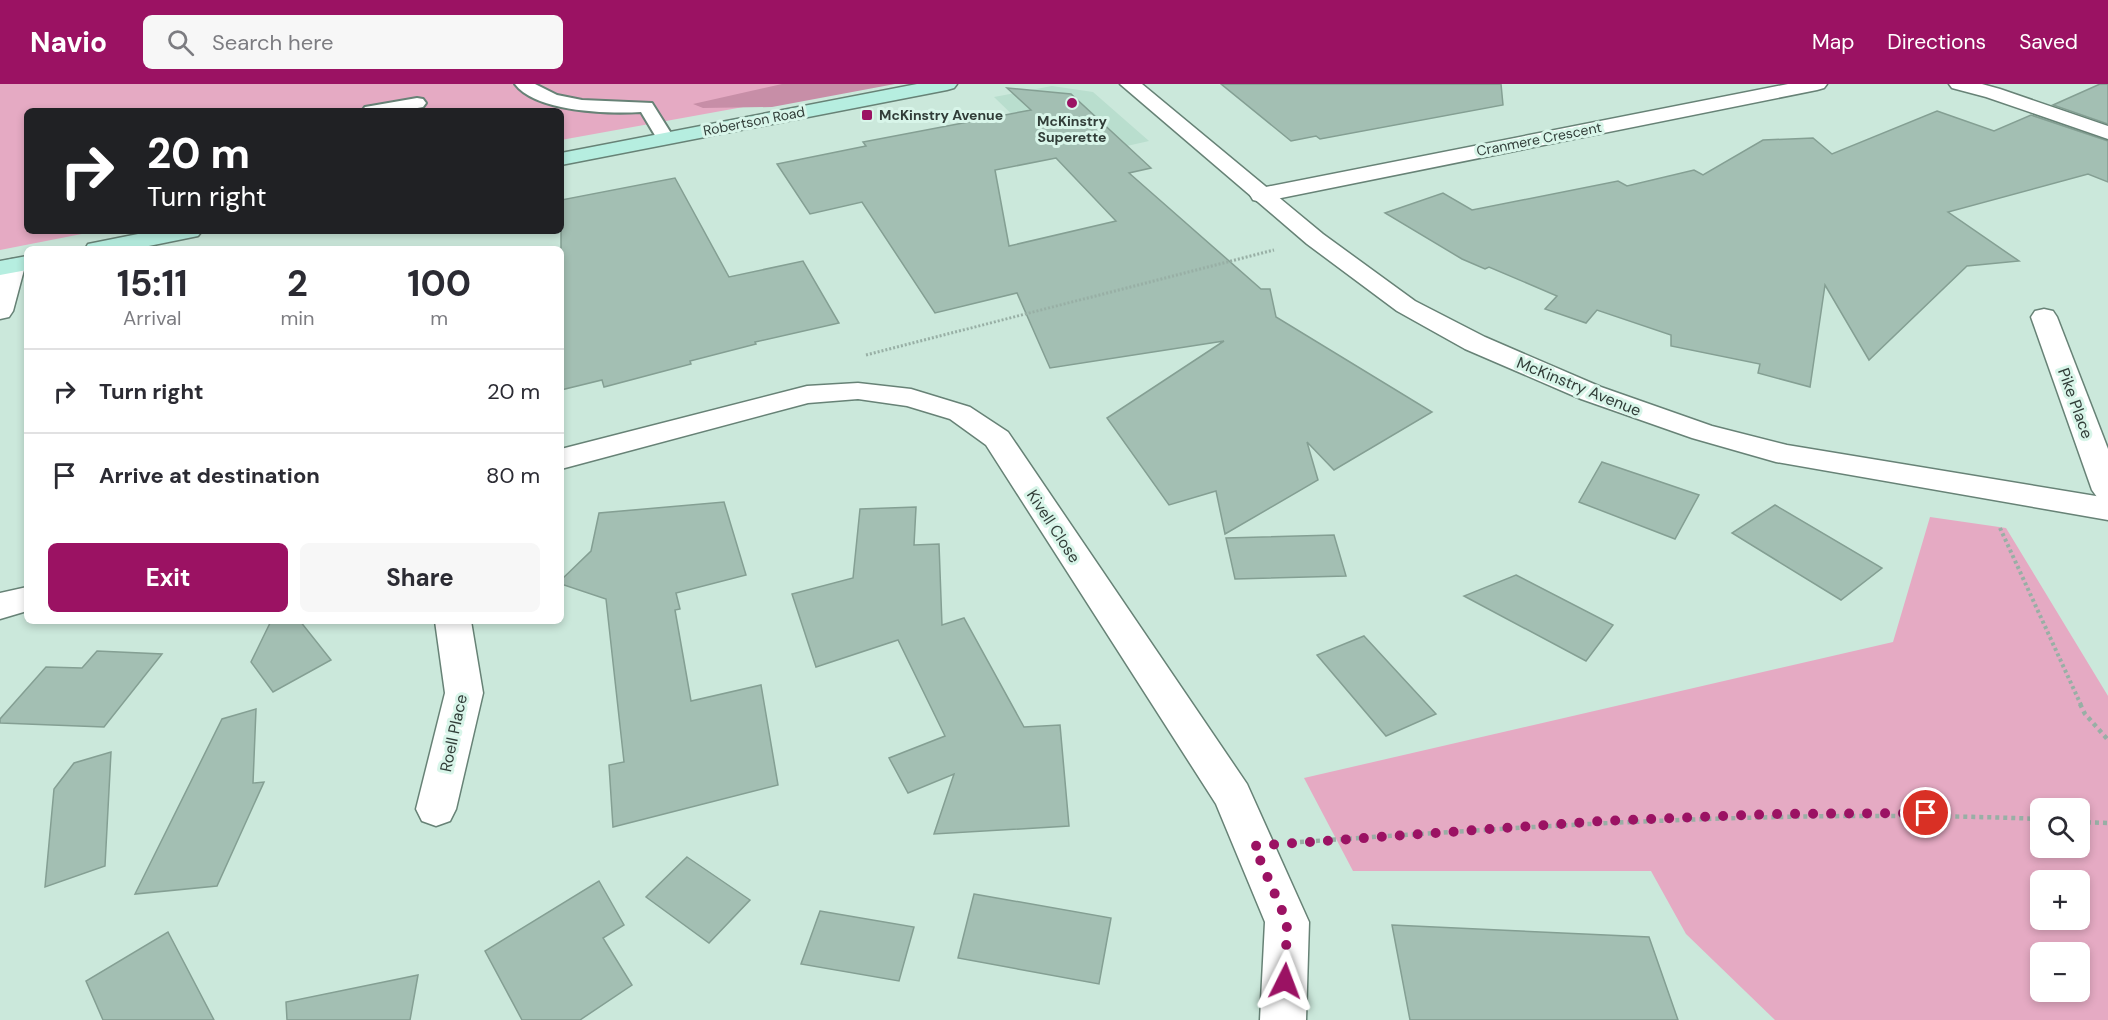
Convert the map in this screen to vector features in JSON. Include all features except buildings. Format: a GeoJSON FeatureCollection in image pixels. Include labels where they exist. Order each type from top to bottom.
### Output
{"type":"FeatureCollection","features":[{"type":"Feature","properties":{"kind":"main road","name":"Robertson Road"},"geometry":{"type":"LineString","coordinates":[[564,158],[947,84]]}},
{"type":"Feature","properties":{"kind":"main road"},"geometry":{"type":"LineString","coordinates":[[112,246],[174,234]]}},
{"type":"Feature","properties":{"kind":"street","name":"McKinstry Avenue"},"geometry":{"type":"LineString","coordinates":[[1130,84],[1315,239],[1406,306],[1475,343],[1591,393],[1702,432],[1787,455],[2108,509]]}},
{"type":"Feature","properties":{"kind":"street","name":"Cranmere Crescent"},"geometry":{"type":"LineString","coordinates":[[1261,195],[1817,84]]}},
{"type":"Feature","properties":{"kind":"street"},"geometry":{"type":"LineString","coordinates":[[1959,84],[1993,93],[2108,133]]}},
{"type":"Feature","properties":{"kind":"street"},"geometry":{"type":"LineString","coordinates":[[0,311],[13,265]]}},
{"type":"Feature","properties":{"kind":"street","name":"Pike Place"},"geometry":{"type":"LineString","coordinates":[[2044,317],[2108,490]]}},
{"type":"Feature","properties":{"kind":"street","name":"Kivell Close"},"geometry":{"type":"LineString","coordinates":[[564,458],[807,395],[858,391],[911,398],[960,414],[997,439],[1233,796],[1287,922],[1283,1020]]}},
{"type":"Feature","properties":{"kind":"street"},"geometry":{"type":"LineString","coordinates":[[0,606],[24,599]]}},
{"type":"Feature","properties":{"kind":"street","name":"Roell Place"},"geometry":{"type":"LineString","coordinates":[[436,809],[464,693],[453,624]]}},
{"type":"Feature","properties":{"kind":"lane"},"geometry":{"type":"LineString","coordinates":[[523,84],[535,92],[575,104],[605,109],[646,106],[665,138]]}},
{"type":"Feature","properties":{"kind":"lane"},"geometry":{"type":"LineString","coordinates":[[404,88],[422,107]]}},
{"type":"Feature","properties":{"kind":"path"},"geometry":{"type":"LineString","coordinates":[[858,358],[1315,239]]}},
{"type":"Feature","properties":{"kind":"path"},"geometry":{"type":"LineString","coordinates":[[1982,489],[2085,714],[2108,740]]}},
{"type":"Feature","properties":{"kind":"path"},"geometry":{"type":"LineString","coordinates":[[1254,846],[1602,821],[1762,815],[1926,813],[2030,818]]}},
{"type":"Feature","properties":{"kind":"path"},"geometry":{"type":"LineString","coordinates":[[2090,822],[2108,823]]}},
{"type":"Feature","properties":{"kind":"shaded area"},"geometry":{"type":"Polygon","coordinates":[[[0,84],[870,84],[564,139],[564,108],[24,108],[24,234],[82,234],[0,250],[0,84]]]}},
{"type":"Feature","properties":{"kind":"shaded area"},"geometry":{"type":"Polygon","coordinates":[[[782,84],[895,84],[772,107],[703,108],[693,104],[782,84]]]}},
{"type":"Feature","properties":{"kind":"shaded area"},"geometry":{"type":"Polygon","coordinates":[[[1052,86],[1093,92],[1149,141],[1060,161],[994,97],[1052,86]]]}},
{"type":"Feature","properties":{"kind":"shaded area"},"geometry":{"type":"Polygon","coordinates":[[[1930,517],[2006,528],[2108,696],[2108,1020],[1775,1020],[1686,934],[1651,871],[1353,871],[1304,778],[1893,642],[1930,517]]]}},
{"type":"Feature","properties":{"kind":"place","name":"McKinstry Superette"},"geometry":{"type":"Point","coordinates":[1072,103]}},
{"type":"Feature","properties":{"kind":"place","name":"McKinstry Avenue"},"geometry":{"type":"Point","coordinates":[867,115]}},
{"type":"Feature","properties":{"kind":"route"},"geometry":{"type":"LineString","coordinates":[[1285,981],[1287,922],[1254,846],[1602,821],[1774,814],[1926,813]]}}]}
